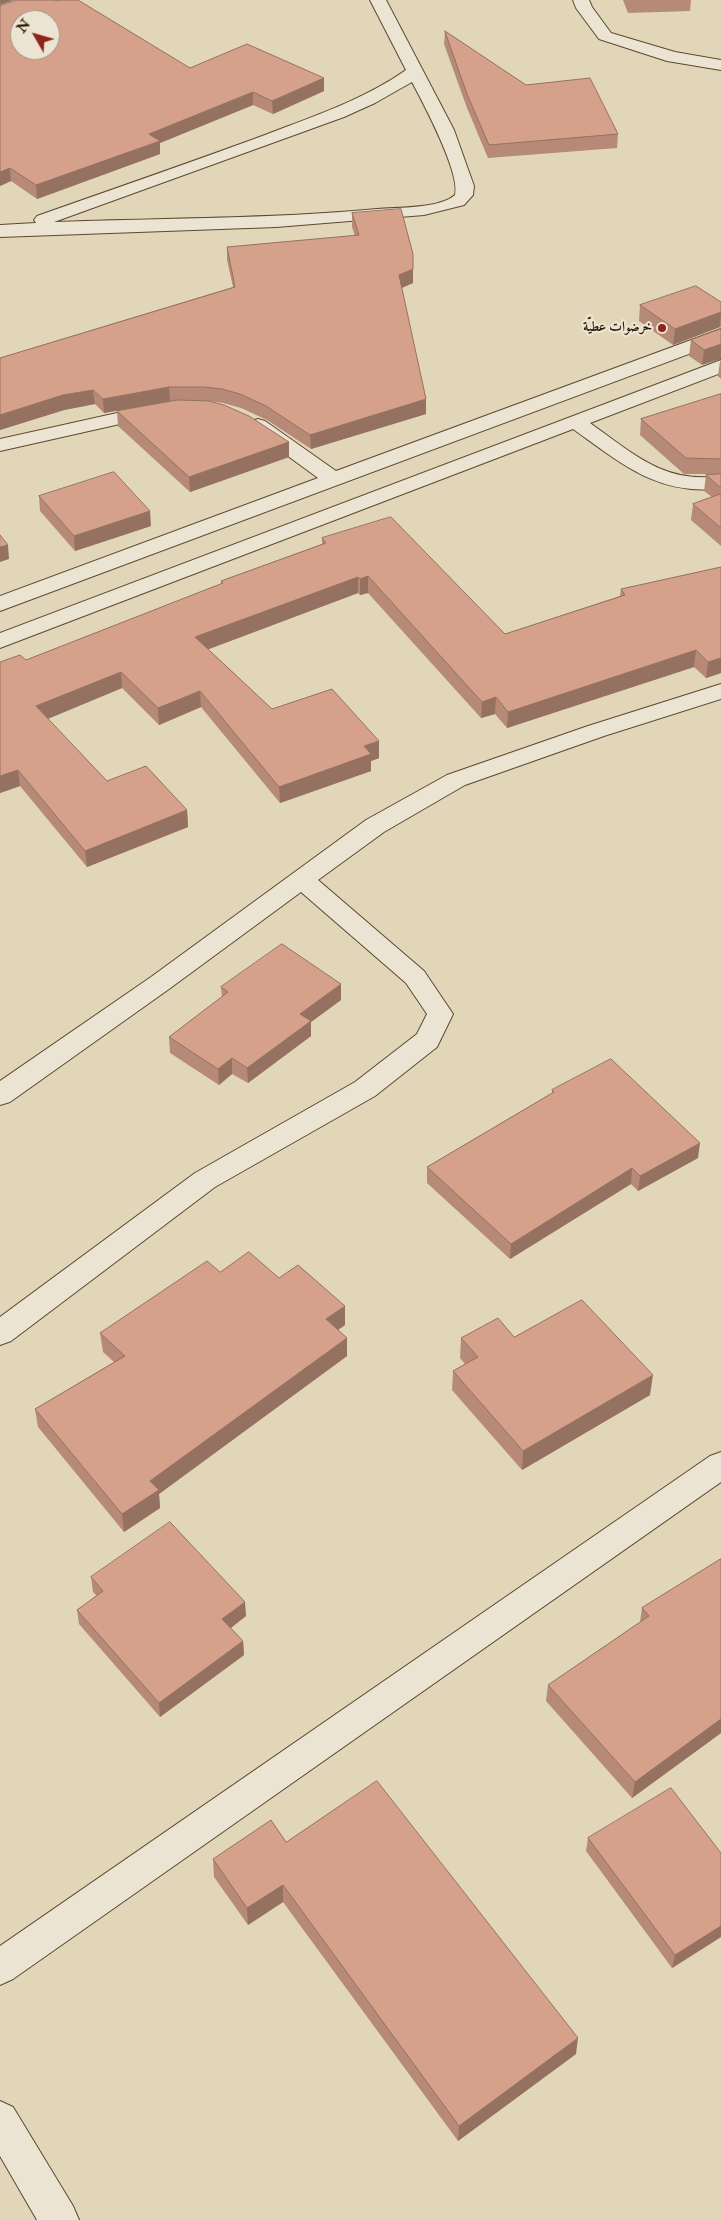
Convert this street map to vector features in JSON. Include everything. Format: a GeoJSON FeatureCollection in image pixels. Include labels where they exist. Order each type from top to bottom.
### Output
{"type":"FeatureCollection","features":[{"type":"Feature","properties":{"kind":"street"},"geometry":{"type":"LineString","coordinates":[[8,231],[341,217],[425,209],[454,204],[462,198],[467,190],[465,182],[445,130],[378,0]]}},
{"type":"Feature","properties":{"kind":"street"},"geometry":{"type":"LineString","coordinates":[[581,0],[584,8],[605,36],[673,57],[721,65]]}},
{"type":"Feature","properties":{"kind":"street"},"geometry":{"type":"LineString","coordinates":[[8,231],[251,146],[367,101],[398,84],[414,72]]}},
{"type":"Feature","properties":{"kind":"street"},"geometry":{"type":"LineString","coordinates":[[0,604],[721,335]]}},
{"type":"Feature","properties":{"kind":"street"},"geometry":{"type":"LineString","coordinates":[[0,640],[721,366]]}},
{"type":"Feature","properties":{"kind":"street"},"geometry":{"type":"LineString","coordinates":[[0,445],[150,412],[176,409]]}},
{"type":"Feature","properties":{"kind":"street"},"geometry":{"type":"LineString","coordinates":[[238,416],[255,423],[291,446],[333,479]]}},
{"type":"Feature","properties":{"kind":"street"},"geometry":{"type":"LineString","coordinates":[[576,422],[657,476],[688,485],[706,486],[721,482]]}},
{"type":"Feature","properties":{"kind":"street"},"geometry":{"type":"LineString","coordinates":[[0,1095],[375,826],[456,780],[596,730],[721,691]]}},
{"type":"Feature","properties":{"kind":"street"},"geometry":{"type":"LineString","coordinates":[[0,1333],[205,1180],[365,1089],[428,1040],[440,1014],[415,978],[302,879]]}},
{"type":"Feature","properties":{"kind":"street"},"geometry":{"type":"LineString","coordinates":[[0,1967],[721,1464]]}},
{"type":"Feature","properties":{"kind":"street"},"geometry":{"type":"LineString","coordinates":[[0,2120],[59,2220]]}},
{"type":"Feature","properties":{"kind":"building"},"geometry":{"type":"Polygon","coordinates":[[[17,0],[78,0],[190,68],[247,44],[324,78],[272,101],[253,92],[149,134],[160,141],[36,185],[10,168],[0,172],[0,6],[17,0]]]}},
{"type":"Feature","properties":{"kind":"building"},"geometry":{"type":"Polygon","coordinates":[[[445,31],[526,85],[590,78],[618,134],[489,145],[467,94],[445,31]]]}},
{"type":"Feature","properties":{"kind":"building"},"geometry":{"type":"Polygon","coordinates":[[[401,209],[413,254],[413,269],[399,275],[426,399],[310,435],[266,406],[240,394],[204,387],[169,387],[103,399],[93,390],[63,395],[0,415],[0,358],[235,287],[227,247],[359,235],[352,213],[401,209]]]}},
{"type":"Feature","properties":{"kind":"building"},"geometry":{"type":"Polygon","coordinates":[[[696,286],[721,302],[721,312],[675,329],[640,305],[696,286]]]}},
{"type":"Feature","properties":{"kind":"building"},"geometry":{"type":"Polygon","coordinates":[[[721,329],[721,344],[704,350],[691,340],[721,329]]]}},
{"type":"Feature","properties":{"kind":"building"},"geometry":{"type":"Polygon","coordinates":[[[721,394],[721,459],[686,458],[641,419],[721,394]]]}},
{"type":"Feature","properties":{"kind":"building"},"geometry":{"type":"Polygon","coordinates":[[[178,400],[209,401],[224,405],[249,416],[289,442],[189,477],[117,411],[178,400]]]}},
{"type":"Feature","properties":{"kind":"building"},"geometry":{"type":"Polygon","coordinates":[[[114,472],[150,511],[74,536],[39,496],[114,472]]]}},
{"type":"Feature","properties":{"kind":"building"},"geometry":{"type":"Polygon","coordinates":[[[721,474],[721,488],[706,475],[721,474]]]}},
{"type":"Feature","properties":{"kind":"building"},"geometry":{"type":"Polygon","coordinates":[[[721,494],[721,528],[693,504],[721,494]]]}},
{"type":"Feature","properties":{"kind":"building"},"geometry":{"type":"Polygon","coordinates":[[[391,517],[505,634],[625,595],[621,589],[721,567],[721,658],[708,662],[696,650],[508,712],[496,697],[482,702],[368,576],[360,579],[358,577],[195,637],[272,709],[332,689],[379,741],[364,746],[371,754],[279,787],[200,691],[158,708],[121,672],[36,706],[107,781],[146,766],[187,810],[85,851],[18,770],[0,776],[0,662],[20,655],[26,660],[223,583],[221,581],[326,543],[322,538],[391,517]]]}},
{"type":"Feature","properties":{"kind":"building"},"geometry":{"type":"Polygon","coordinates":[[[0,535],[8,545],[0,547],[0,535]]]}},
{"type":"Feature","properties":{"kind":"building"},"geometry":{"type":"Polygon","coordinates":[[[282,944],[341,984],[300,1014],[311,1021],[247,1068],[232,1058],[218,1069],[169,1037],[228,992],[221,987],[282,944]]]}},
{"type":"Feature","properties":{"kind":"building"},"geometry":{"type":"Polygon","coordinates":[[[611,1059],[700,1143],[640,1176],[632,1168],[511,1244],[427,1167],[554,1092],[552,1090],[611,1059]]]}},
{"type":"Feature","properties":{"kind":"building"},"geometry":{"type":"Polygon","coordinates":[[[249,1252],[279,1278],[298,1265],[345,1306],[326,1319],[347,1338],[150,1481],[159,1490],[122,1514],[35,1409],[125,1356],[100,1333],[207,1261],[220,1272],[249,1252]]]}},
{"type":"Feature","properties":{"kind":"building"},"geometry":{"type":"Polygon","coordinates":[[[582,1300],[653,1375],[523,1451],[453,1371],[478,1357],[461,1338],[498,1318],[514,1337],[582,1300]]]}},
{"type":"Feature","properties":{"kind":"building"},"geometry":{"type":"Polygon","coordinates":[[[170,1522],[245,1602],[222,1619],[243,1641],[159,1703],[77,1610],[103,1591],[91,1577],[170,1522]]]}},
{"type":"Feature","properties":{"kind":"building"},"geometry":{"type":"Polygon","coordinates":[[[721,1559],[721,1719],[635,1782],[548,1685],[649,1616],[642,1608],[721,1559]]]}},
{"type":"Feature","properties":{"kind":"building"},"geometry":{"type":"Polygon","coordinates":[[[377,1781],[578,2038],[459,2126],[283,1885],[247,1908],[213,1859],[271,1820],[286,1842],[377,1781]]]}},
{"type":"Feature","properties":{"kind":"building"},"geometry":{"type":"Polygon","coordinates":[[[671,1788],[721,1853],[721,1926],[675,1955],[588,1838],[671,1788]]]}},
{"type":"Feature","properties":{"kind":"place","name":"خرضوات عطيّة"},"geometry":{"type":"Point","coordinates":[662,328]}}]}
